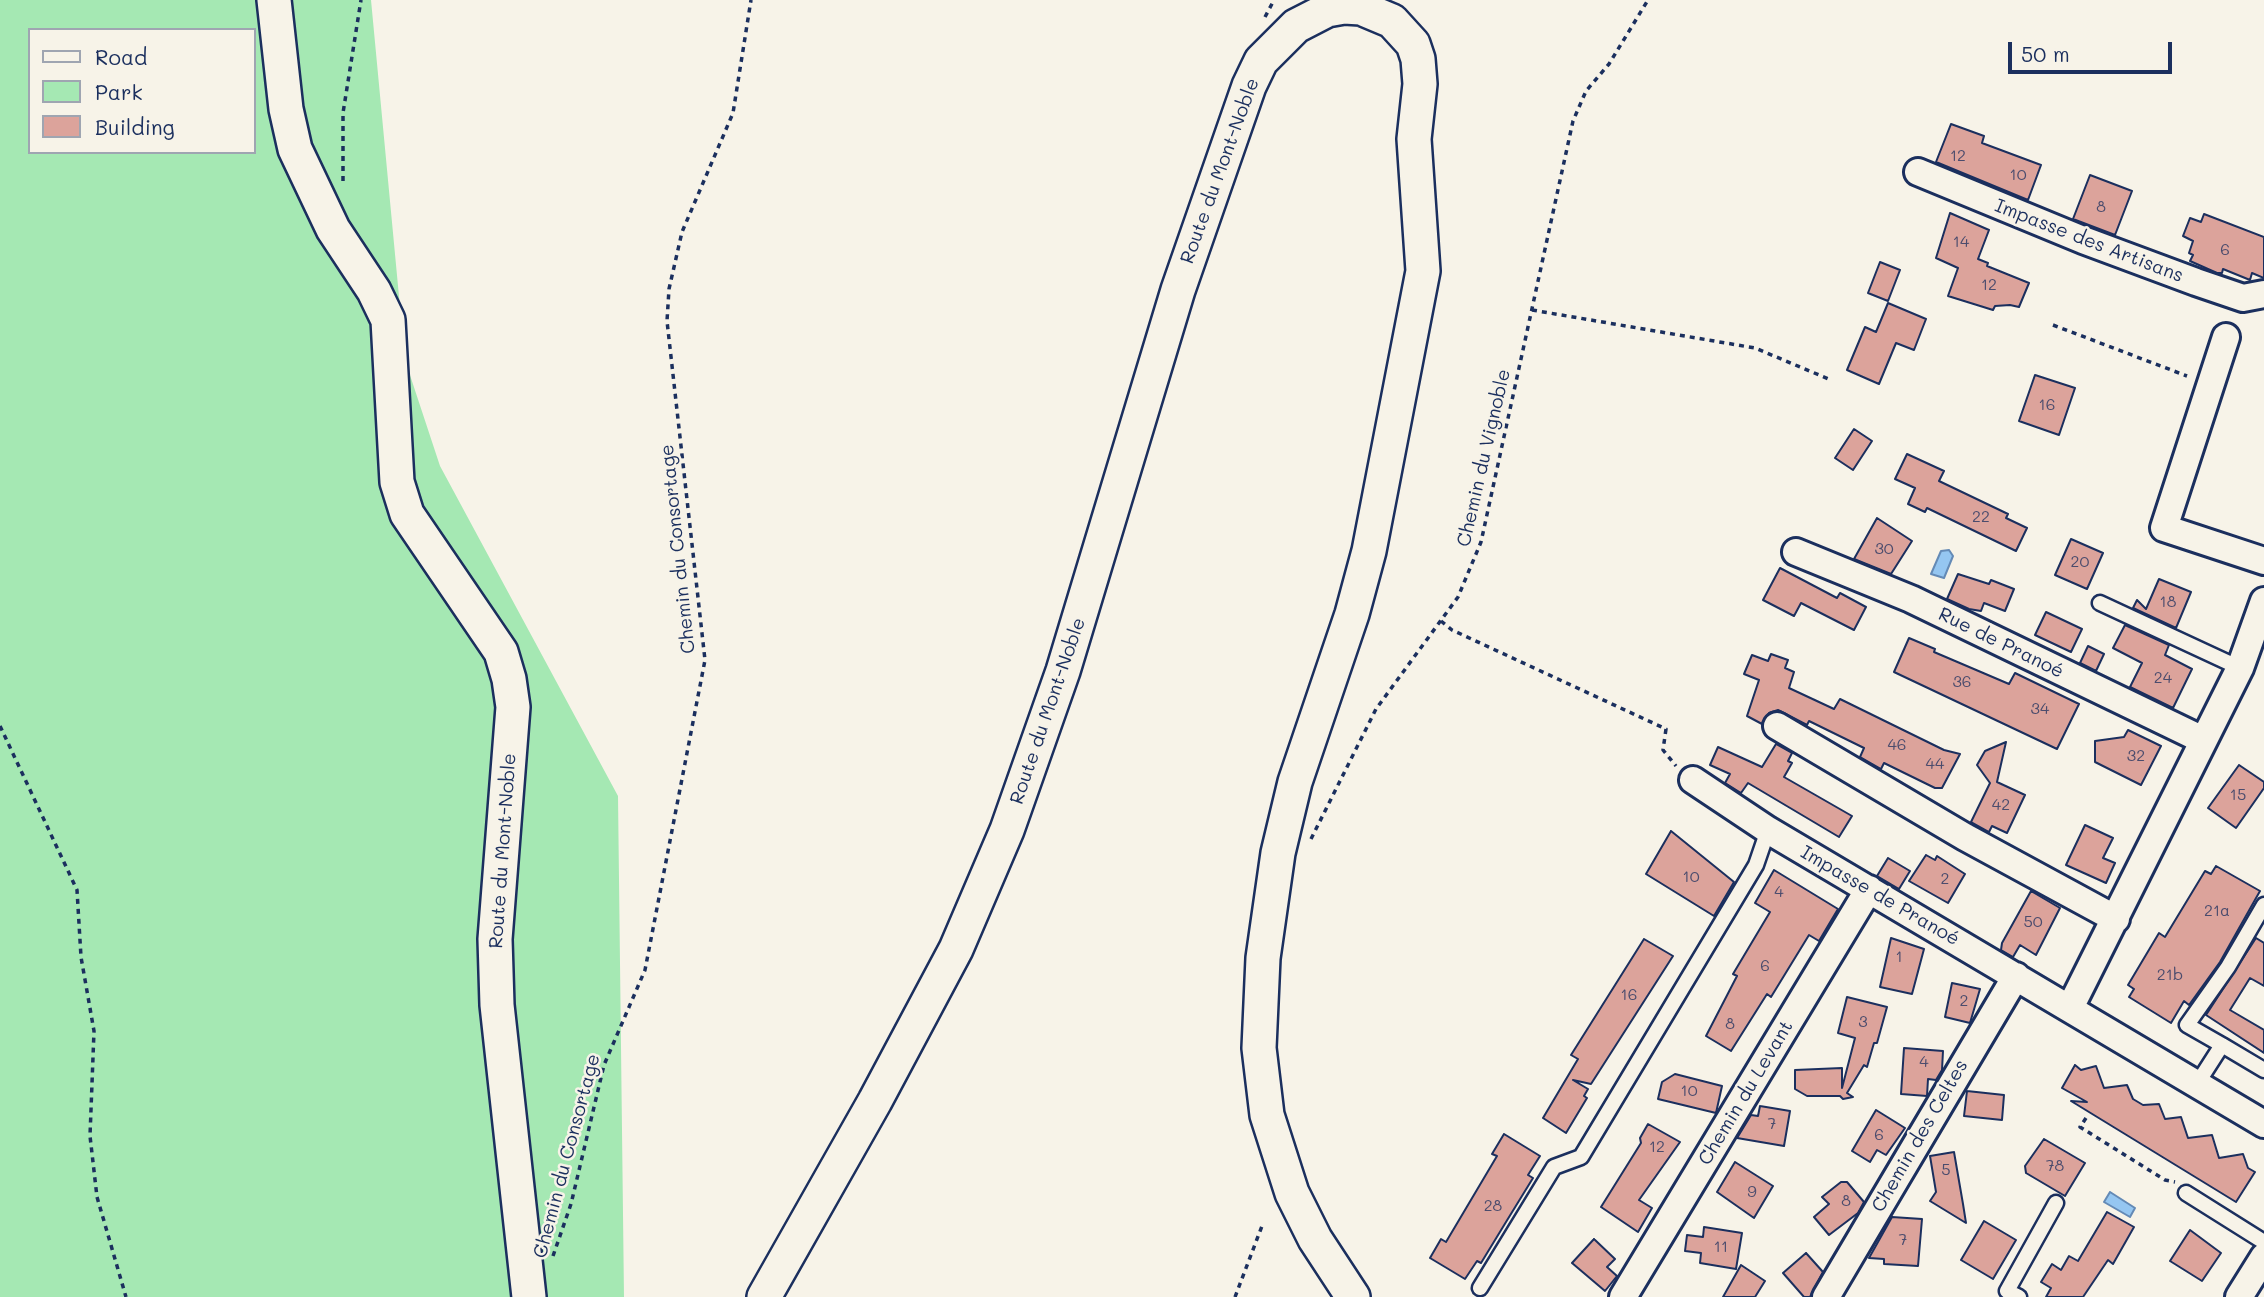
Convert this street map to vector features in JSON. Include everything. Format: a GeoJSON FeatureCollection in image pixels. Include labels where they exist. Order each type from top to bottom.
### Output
{"type":"FeatureCollection","features":[{"type":"Feature","properties":{"kind":"street","name":"Route du Mont-Noble"},"geometry":{"type":"LineString","coordinates":[[274,0],[286,108],[295,149],[332,229],[374,291],[388,320],[397,482],[407,514],[486,629],[500,652],[509,679],[513,706],[495,939],[496,978],[529,1297]]}},
{"type":"Feature","properties":{"kind":"street","name":"Route du Mont-Noble"},"geometry":{"type":"LineString","coordinates":[[764,1297],[950,960],[1007,830],[1063,671],[1178,290],[1249,86],[1261,61],[1296,26],[1326,10],[1344,7],[1361,8],[1392,20],[1413,44],[1418,58],[1420,84],[1414,139],[1423,271],[1368,551],[1352,614],[1295,782],[1278,853],[1263,958],[1259,1048],[1267,1115],[1292,1194],[1315,1239],[1353,1297]]}},
{"type":"Feature","properties":{"kind":"street","name":"Impasse des Artisans"},"geometry":{"type":"LineString","coordinates":[[1918,172],[2083,240],[2196,282],[2243,298],[2264,294]]}},
{"type":"Feature","properties":{"kind":"street"},"geometry":{"type":"LineString","coordinates":[[2226,337],[2164,528],[2264,561]]}},
{"type":"Feature","properties":{"kind":"street","name":"Rue de Pranoé"},"geometry":{"type":"LineString","coordinates":[[1796,552],[1911,599],[2203,740]]}},
{"type":"Feature","properties":{"kind":"street"},"geometry":{"type":"LineString","coordinates":[[2264,601],[2240,668],[2070,1008],[2264,1124]]}},
{"type":"Feature","properties":{"kind":"street"},"geometry":{"type":"LineString","coordinates":[[1777,726],[1965,837],[2116,919]]}},
{"type":"Feature","properties":{"kind":"street","name":"Impasse de Pranoé"},"geometry":{"type":"LineString","coordinates":[[1693,780],[1768,830],[2070,1008]]}},
{"type":"Feature","properties":{"kind":"street","name":"Chemin du Levant"},"geometry":{"type":"LineString","coordinates":[[1623,1297],[1869,889]]}},
{"type":"Feature","properties":{"kind":"street","name":"Chemin des Celtes"},"geometry":{"type":"LineString","coordinates":[[1826,1297],[2016,975]]}},
{"type":"Feature","properties":{"kind":"street"},"geometry":{"type":"LineString","coordinates":[[2239,1297],[2264,1257]]}},
{"type":"Feature","properties":{"kind":"lane"},"geometry":{"type":"LineString","coordinates":[[2100,603],[2240,668]]}},
{"type":"Feature","properties":{"kind":"lane"},"geometry":{"type":"LineString","coordinates":[[1480,1288],[1554,1167],[1581,1157],[1756,865],[1768,830]]}},
{"type":"Feature","properties":{"kind":"lane"},"geometry":{"type":"LineString","coordinates":[[2264,905],[2228,967],[2187,1025],[2264,1070]]}},
{"type":"Feature","properties":{"kind":"lane"},"geometry":{"type":"LineString","coordinates":[[2197,1084],[2222,1045]]}},
{"type":"Feature","properties":{"kind":"lane"},"geometry":{"type":"LineString","coordinates":[[2182,1188],[2264,1242]]}},
{"type":"Feature","properties":{"kind":"lane"},"geometry":{"type":"LineString","coordinates":[[2019,1297],[2007,1291],[2056,1203]]}},
{"type":"Feature","properties":{"kind":"path"},"geometry":{"type":"LineString","coordinates":[[345,188],[341,175],[343,113],[361,0]]}},
{"type":"Feature","properties":{"kind":"path","name":"Chemin du Consortage"},"geometry":{"type":"LineString","coordinates":[[551,1261],[571,1204],[604,1065],[645,970],[705,660],[667,321],[669,289],[682,232],[733,113],[751,0]]}},
{"type":"Feature","properties":{"kind":"path","name":"Chemin du Vignoble"},"geometry":{"type":"LineString","coordinates":[[1306,849],[1376,709],[1458,597],[1482,542],[1573,121],[1586,91],[1609,64],[1648,0]]}},
{"type":"Feature","properties":{"kind":"path"},"geometry":{"type":"LineString","coordinates":[[1532,310],[1755,348],[1770,357],[1830,380]]}},
{"type":"Feature","properties":{"kind":"path"},"geometry":{"type":"LineString","coordinates":[[2053,326],[2208,386]]}},
{"type":"Feature","properties":{"kind":"path"},"geometry":{"type":"LineString","coordinates":[[1441,621],[1452,630],[1666,729],[1663,750],[1681,772],[1693,780]]}},
{"type":"Feature","properties":{"kind":"path"},"geometry":{"type":"LineString","coordinates":[[0,726],[78,890],[81,957],[94,1031],[90,1136],[97,1197],[125,1297]]}},
{"type":"Feature","properties":{"kind":"path"},"geometry":{"type":"LineString","coordinates":[[2086,1118],[2080,1126],[2182,1188]]}},
{"type":"Feature","properties":{"kind":"path"},"geometry":{"type":"LineString","coordinates":[[1235,1297],[1262,1226]]}},
{"type":"Feature","properties":{"kind":"green space"},"geometry":{"type":"Polygon","coordinates":[[[0,0],[371,0],[405,360],[440,466],[618,796],[624,1297],[0,1297],[0,0]]]}},
{"type":"Feature","properties":{"kind":"water"},"geometry":{"type":"Polygon","coordinates":[[[1949,550],[1953,556],[1944,578],[1931,574],[1941,551],[1949,550]]]}},
{"type":"Feature","properties":{"kind":"water"},"geometry":{"type":"Polygon","coordinates":[[[2110,1192],[2135,1208],[2130,1217],[2104,1202],[2110,1192]]]}},
{"type":"Feature","properties":{"kind":"building"},"geometry":{"type":"Polygon","coordinates":[[[1951,124],[1984,136],[1982,143],[2041,165],[2028,200],[1936,162],[1951,124]]]}},
{"type":"Feature","properties":{"kind":"building"},"geometry":{"type":"Polygon","coordinates":[[[2090,175],[2132,191],[2115,235],[2073,219],[2090,175]]]}},
{"type":"Feature","properties":{"kind":"building"},"geometry":{"type":"Polygon","coordinates":[[[1950,213],[1989,230],[1978,259],[1988,263],[1987,266],[2029,283],[2019,307],[1995,306],[1993,310],[1948,296],[1958,268],[1936,258],[1950,213]]]}},
{"type":"Feature","properties":{"kind":"building"},"geometry":{"type":"Polygon","coordinates":[[[2204,214],[2264,237],[2264,278],[2252,273],[2250,280],[2223,269],[2222,273],[2217,273],[2190,261],[2193,255],[2189,253],[2193,241],[2183,236],[2190,218],[2201,222],[2204,214]]]}},
{"type":"Feature","properties":{"kind":"building"},"geometry":{"type":"Polygon","coordinates":[[[1880,262],[1900,270],[1888,301],[1868,293],[1880,262]]]}},
{"type":"Feature","properties":{"kind":"building"},"geometry":{"type":"Polygon","coordinates":[[[1888,303],[1926,319],[1914,350],[1896,343],[1879,384],[1847,370],[1865,327],[1876,332],[1888,303]]]}},
{"type":"Feature","properties":{"kind":"building"},"geometry":{"type":"Polygon","coordinates":[[[2035,375],[2075,388],[2059,435],[2019,421],[2035,375]]]}},
{"type":"Feature","properties":{"kind":"building"},"geometry":{"type":"Polygon","coordinates":[[[1854,429],[1872,441],[1853,470],[1835,458],[1854,429]]]}},
{"type":"Feature","properties":{"kind":"building"},"geometry":{"type":"Polygon","coordinates":[[[1907,454],[1944,471],[1939,481],[2008,514],[2006,518],[2027,528],[2016,551],[1927,508],[1925,512],[1908,504],[1915,488],[1895,479],[1907,454]]]}},
{"type":"Feature","properties":{"kind":"building"},"geometry":{"type":"Polygon","coordinates":[[[1877,518],[1912,541],[1891,574],[1854,559],[1877,518]]]}},
{"type":"Feature","properties":{"kind":"building"},"geometry":{"type":"Polygon","coordinates":[[[2071,539],[2103,553],[2087,589],[2055,575],[2071,539]]]}},
{"type":"Feature","properties":{"kind":"building"},"geometry":{"type":"Polygon","coordinates":[[[1780,568],[1837,598],[1840,593],[1866,607],[1854,630],[1801,603],[1794,616],[1763,600],[1780,568]]]}},
{"type":"Feature","properties":{"kind":"building"},"geometry":{"type":"Polygon","coordinates":[[[1958,574],[1989,584],[1991,580],[2014,589],[2005,611],[1984,603],[1981,611],[1969,609],[1947,599],[1958,574]]]}},
{"type":"Feature","properties":{"kind":"building"},"geometry":{"type":"Polygon","coordinates":[[[2159,579],[2191,592],[2176,628],[2133,608],[2137,600],[2146,609],[2159,579]]]}},
{"type":"Feature","properties":{"kind":"building"},"geometry":{"type":"Polygon","coordinates":[[[2046,612],[2082,629],[2071,652],[2035,635],[2046,612]]]}},
{"type":"Feature","properties":{"kind":"building"},"geometry":{"type":"Polygon","coordinates":[[[2125,625],[2169,645],[2165,655],[2192,669],[2173,708],[2130,687],[2142,663],[2113,648],[2125,625]]]}},
{"type":"Feature","properties":{"kind":"building"},"geometry":{"type":"Polygon","coordinates":[[[1909,638],[1935,649],[1934,652],[2009,684],[2015,673],[2079,704],[2057,749],[1894,672],[1909,638]]]}},
{"type":"Feature","properties":{"kind":"building"},"geometry":{"type":"Polygon","coordinates":[[[2088,646],[2104,654],[2096,671],[2080,663],[2088,646]]]}},
{"type":"Feature","properties":{"kind":"building"},"geometry":{"type":"Polygon","coordinates":[[[1771,654],[1788,660],[1785,668],[1794,672],[1789,688],[1834,709],[1840,699],[1944,750],[1960,754],[1942,788],[1935,788],[1884,763],[1881,769],[1860,757],[1864,748],[1809,721],[1807,725],[1778,710],[1769,713],[1762,724],[1747,716],[1759,680],[1744,674],[1752,655],[1768,661],[1771,654]]]}},
{"type":"Feature","properties":{"kind":"building"},"geometry":{"type":"Polygon","coordinates":[[[2128,730],[2161,746],[2141,785],[2095,762],[2095,741],[2124,737],[2128,730]]]}},
{"type":"Feature","properties":{"kind":"building"},"geometry":{"type":"Polygon","coordinates":[[[2006,742],[1997,782],[2025,795],[2007,833],[1992,826],[1989,832],[1971,822],[1990,783],[1977,765],[1985,751],[2006,742]]]}},
{"type":"Feature","properties":{"kind":"building"},"geometry":{"type":"Polygon","coordinates":[[[1776,744],[1792,753],[1788,761],[1792,763],[1784,777],[1852,816],[1839,837],[1748,783],[1741,793],[1725,783],[1730,774],[1710,765],[1718,747],[1762,767],[1776,744]]]}},
{"type":"Feature","properties":{"kind":"building"},"geometry":{"type":"Polygon","coordinates":[[[2239,765],[2264,782],[2264,788],[2236,828],[2208,808],[2239,765]]]}},
{"type":"Feature","properties":{"kind":"building"},"geometry":{"type":"Polygon","coordinates":[[[2085,825],[2113,838],[2103,858],[2115,863],[2106,883],[2066,865],[2085,825]]]}},
{"type":"Feature","properties":{"kind":"building"},"geometry":{"type":"Polygon","coordinates":[[[1671,831],[1734,882],[1714,916],[1646,874],[1671,831]]]}},
{"type":"Feature","properties":{"kind":"building"},"geometry":{"type":"Polygon","coordinates":[[[1926,855],[1935,860],[1937,856],[1965,874],[1948,903],[1909,881],[1926,855]]]}},
{"type":"Feature","properties":{"kind":"building"},"geometry":{"type":"Polygon","coordinates":[[[1888,858],[1910,871],[1899,889],[1877,876],[1888,858]]]}},
{"type":"Feature","properties":{"kind":"building"},"geometry":{"type":"Polygon","coordinates":[[[2216,866],[2260,891],[2220,962],[2189,1005],[2184,1001],[2171,1023],[2129,997],[2134,989],[2128,985],[2159,933],[2165,937],[2205,871],[2211,874],[2216,866]]]}},
{"type":"Feature","properties":{"kind":"building"},"geometry":{"type":"Polygon","coordinates":[[[1774,870],[1838,909],[1819,941],[1809,935],[1771,997],[1767,994],[1731,1051],[1706,1036],[1737,976],[1733,974],[1770,912],[1755,903],[1774,870]]]}},
{"type":"Feature","properties":{"kind":"building"},"geometry":{"type":"Polygon","coordinates":[[[2031,891],[2060,908],[2036,955],[2020,945],[2013,957],[2001,950],[2002,943],[2031,891]]]}},
{"type":"Feature","properties":{"kind":"building"},"geometry":{"type":"Polygon","coordinates":[[[1891,938],[1924,949],[1912,994],[1880,987],[1891,938]]]}},
{"type":"Feature","properties":{"kind":"building"},"geometry":{"type":"Polygon","coordinates":[[[2256,938],[2264,943],[2264,986],[2250,978],[2230,1010],[2264,1030],[2264,1053],[2206,1015],[2256,938]]]}},
{"type":"Feature","properties":{"kind":"building"},"geometry":{"type":"Polygon","coordinates":[[[1644,939],[1673,956],[1591,1084],[1573,1080],[1588,1089],[1584,1096],[1587,1098],[1566,1133],[1543,1118],[1578,1059],[1571,1055],[1644,939]]]}},
{"type":"Feature","properties":{"kind":"building"},"geometry":{"type":"Polygon","coordinates":[[[1952,983],[1980,989],[1970,1023],[1945,1017],[1952,983]]]}},
{"type":"Feature","properties":{"kind":"building"},"geometry":{"type":"Polygon","coordinates":[[[1847,997],[1887,1007],[1877,1043],[1874,1043],[1867,1067],[1864,1065],[1847,1093],[1853,1097],[1843,1099],[1840,1096],[1807,1096],[1795,1089],[1795,1070],[1842,1068],[1842,1088],[1855,1038],[1838,1033],[1847,997]]]}},
{"type":"Feature","properties":{"kind":"building"},"geometry":{"type":"Polygon","coordinates":[[[1904,1048],[1943,1051],[1942,1070],[1936,1080],[1928,1079],[1927,1096],[1901,1094],[1904,1048]]]}},
{"type":"Feature","properties":{"kind":"building"},"geometry":{"type":"Polygon","coordinates":[[[2075,1065],[2081,1070],[2096,1066],[2104,1088],[2127,1085],[2133,1099],[2143,1105],[2159,1104],[2165,1119],[2181,1117],[2188,1138],[2212,1135],[2219,1158],[2243,1154],[2248,1168],[2255,1172],[2236,1202],[2071,1101],[2087,1102],[2062,1088],[2075,1065]]]}},
{"type":"Feature","properties":{"kind":"building"},"geometry":{"type":"Polygon","coordinates":[[[1675,1074],[1722,1086],[1716,1113],[1658,1099],[1662,1082],[1675,1074]]]}},
{"type":"Feature","properties":{"kind":"building"},"geometry":{"type":"Polygon","coordinates":[[[1967,1091],[2004,1095],[2002,1120],[1964,1116],[1967,1091]]]}},
{"type":"Feature","properties":{"kind":"building"},"geometry":{"type":"Polygon","coordinates":[[[1760,1106],[1790,1111],[1784,1146],[1737,1138],[1751,1115],[1758,1116],[1760,1106]]]}},
{"type":"Feature","properties":{"kind":"building"},"geometry":{"type":"Polygon","coordinates":[[[1876,1110],[1905,1128],[1886,1155],[1877,1150],[1870,1162],[1852,1151],[1876,1110]]]}},
{"type":"Feature","properties":{"kind":"building"},"geometry":{"type":"Polygon","coordinates":[[[1648,1124],[1680,1142],[1639,1200],[1652,1208],[1638,1232],[1601,1207],[1641,1143],[1640,1138],[1648,1124]]]}},
{"type":"Feature","properties":{"kind":"building"},"geometry":{"type":"Polygon","coordinates":[[[1504,1134],[1540,1156],[1528,1175],[1533,1178],[1481,1263],[1477,1261],[1465,1279],[1430,1258],[1441,1239],[1446,1242],[1497,1156],[1492,1154],[1504,1134]]]}},
{"type":"Feature","properties":{"kind":"building"},"geometry":{"type":"Polygon","coordinates":[[[2044,1139],[2085,1163],[2065,1196],[2026,1173],[2025,1166],[2044,1139]]]}},
{"type":"Feature","properties":{"kind":"building"},"geometry":{"type":"Polygon","coordinates":[[[1954,1152],[1966,1223],[1930,1201],[1936,1192],[1930,1156],[1954,1152]]]}},
{"type":"Feature","properties":{"kind":"building"},"geometry":{"type":"Polygon","coordinates":[[[1735,1162],[1773,1186],[1754,1218],[1717,1192],[1735,1162]]]}},
{"type":"Feature","properties":{"kind":"building"},"geometry":{"type":"Polygon","coordinates":[[[1841,1182],[1847,1182],[1864,1202],[1858,1213],[1829,1235],[1814,1217],[1829,1204],[1822,1197],[1841,1182]]]}},
{"type":"Feature","properties":{"kind":"building"},"geometry":{"type":"Polygon","coordinates":[[[2107,1212],[2134,1227],[2113,1264],[2108,1260],[2083,1297],[2046,1297],[2051,1288],[2041,1282],[2052,1264],[2061,1270],[2069,1256],[2078,1261],[2107,1212]]]}},
{"type":"Feature","properties":{"kind":"building"},"geometry":{"type":"Polygon","coordinates":[[[1892,1217],[1922,1219],[1918,1266],[1884,1264],[1884,1259],[1869,1258],[1892,1217]]]}},
{"type":"Feature","properties":{"kind":"building"},"geometry":{"type":"Polygon","coordinates":[[[1984,1221],[2016,1240],[1993,1279],[1961,1260],[1984,1221]]]}},
{"type":"Feature","properties":{"kind":"building"},"geometry":{"type":"Polygon","coordinates":[[[1704,1227],[1742,1233],[1736,1269],[1700,1263],[1701,1253],[1685,1251],[1687,1235],[1703,1237],[1704,1227]]]}},
{"type":"Feature","properties":{"kind":"building"},"geometry":{"type":"Polygon","coordinates":[[[2190,1230],[2221,1253],[2202,1281],[2170,1261],[2190,1230]]]}},
{"type":"Feature","properties":{"kind":"building"},"geometry":{"type":"Polygon","coordinates":[[[1594,1239],[1615,1259],[1607,1267],[1617,1276],[1605,1291],[1572,1263],[1594,1239]]]}},
{"type":"Feature","properties":{"kind":"building"},"geometry":{"type":"Polygon","coordinates":[[[1806,1253],[1823,1272],[1810,1297],[1804,1297],[1783,1273],[1806,1253]]]}},
{"type":"Feature","properties":{"kind":"building"},"geometry":{"type":"Polygon","coordinates":[[[1741,1265],[1765,1281],[1755,1297],[1723,1297],[1741,1265]]]}}]}
